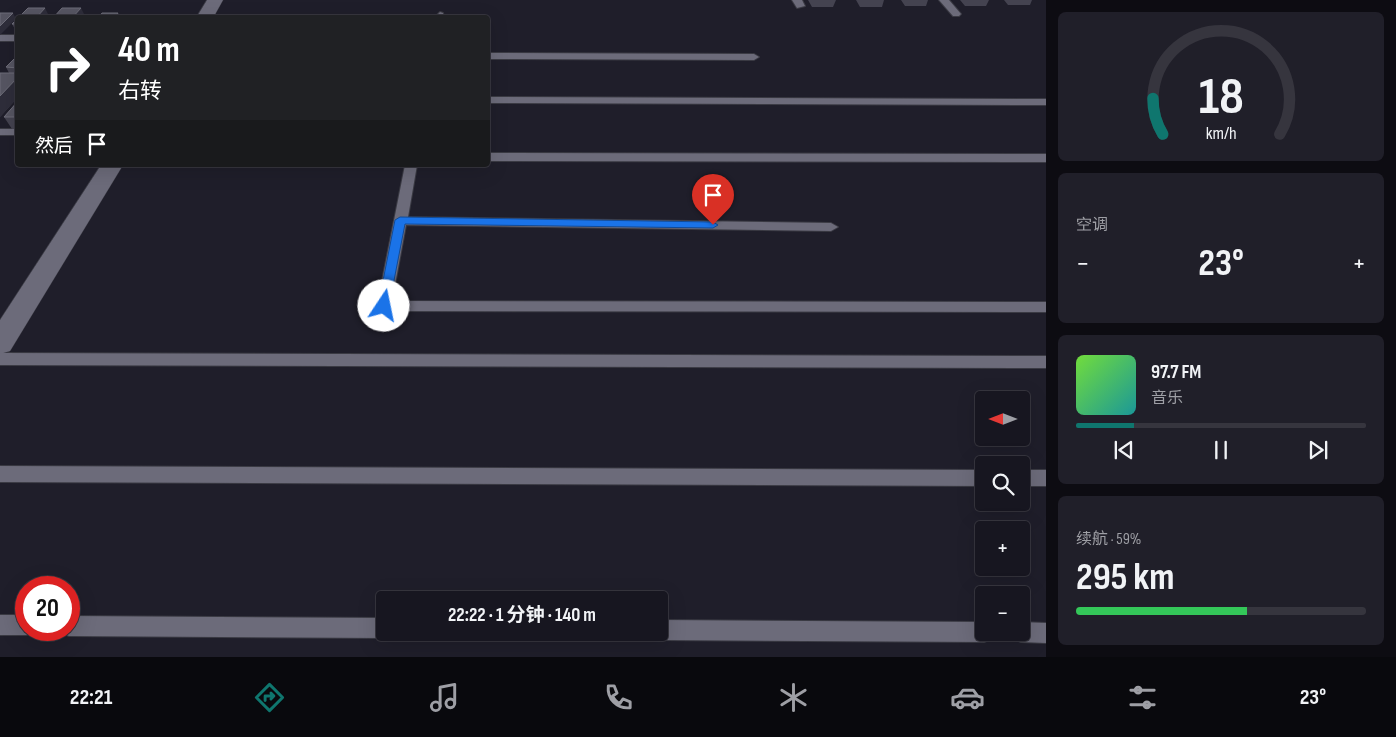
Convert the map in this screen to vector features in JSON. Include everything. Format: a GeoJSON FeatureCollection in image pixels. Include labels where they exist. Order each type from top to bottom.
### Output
{"type":"FeatureCollection","features":[{"type":"Feature","properties":{"kind":"street"},"geometry":{"type":"LineString","coordinates":[[206,15],[216,0]]}},
{"type":"Feature","properties":{"kind":"street"},"geometry":{"type":"LineString","coordinates":[[0,343],[111,167]]}},
{"type":"Feature","properties":{"kind":"lane"},"geometry":{"type":"LineString","coordinates":[[944,0],[956,14]]}},
{"type":"Feature","properties":{"kind":"lane"},"geometry":{"type":"LineString","coordinates":[[0,38],[15,38]]}},
{"type":"Feature","properties":{"kind":"lane"},"geometry":{"type":"LineString","coordinates":[[490,56],[754,57]]}},
{"type":"Feature","properties":{"kind":"lane"},"geometry":{"type":"LineString","coordinates":[[490,100],[1046,102]]}},
{"type":"Feature","properties":{"kind":"lane"},"geometry":{"type":"LineString","coordinates":[[0,132],[15,132]]}},
{"type":"Feature","properties":{"kind":"lane"},"geometry":{"type":"LineString","coordinates":[[490,156],[1046,158]]}},
{"type":"Feature","properties":{"kind":"lane"},"geometry":{"type":"LineString","coordinates":[[411,167],[384,306],[1046,307]]}},
{"type":"Feature","properties":{"kind":"lane"},"geometry":{"type":"LineString","coordinates":[[400,220],[831,227]]}},
{"type":"Feature","properties":{"kind":"lane"},"geometry":{"type":"LineString","coordinates":[[0,359],[1046,362]]}},
{"type":"Feature","properties":{"kind":"lane"},"geometry":{"type":"LineString","coordinates":[[0,474],[975,478]]}},
{"type":"Feature","properties":{"kind":"lane"},"geometry":{"type":"LineString","coordinates":[[1030,478],[1046,478]]}},
{"type":"Feature","properties":{"kind":"lane"},"geometry":{"type":"LineString","coordinates":[[0,625],[15,626]]}},
{"type":"Feature","properties":{"kind":"lane"},"geometry":{"type":"LineString","coordinates":[[80,626],[376,628]]}},
{"type":"Feature","properties":{"kind":"lane"},"geometry":{"type":"LineString","coordinates":[[668,630],[975,632]]}},
{"type":"Feature","properties":{"kind":"lane"},"geometry":{"type":"LineString","coordinates":[[1030,632],[1046,633]]}},
{"type":"Feature","properties":{"kind":"building"},"geometry":{"type":"Polygon","coordinates":[[[28,8],[45,8],[39,15],[21,15],[28,8]]]}},
{"type":"Feature","properties":{"kind":"building"},"geometry":{"type":"Polygon","coordinates":[[[62,8],[81,8],[75,15],[56,15],[62,8]]]}},
{"type":"Feature","properties":{"kind":"building"},"geometry":{"type":"Polygon","coordinates":[[[0,13],[13,13],[0,26],[0,13]]]}},
{"type":"Feature","properties":{"kind":"building"},"geometry":{"type":"Polygon","coordinates":[[[102,13],[118,13],[117,15],[100,15],[102,13]]]}},
{"type":"Feature","properties":{"kind":"building"},"geometry":{"type":"Polygon","coordinates":[[[15,58],[15,68],[6,67],[15,58]]]}},
{"type":"Feature","properties":{"kind":"building"},"geometry":{"type":"Polygon","coordinates":[[[0,73],[15,73],[15,80],[0,96],[0,73]]]}},
{"type":"Feature","properties":{"kind":"building"},"geometry":{"type":"Polygon","coordinates":[[[15,104],[15,117],[4,117],[15,104]]]}},
{"type":"Feature","properties":{"kind":"route"},"geometry":{"type":"LineString","coordinates":[[384,306],[400,220],[713,225]]}}]}
